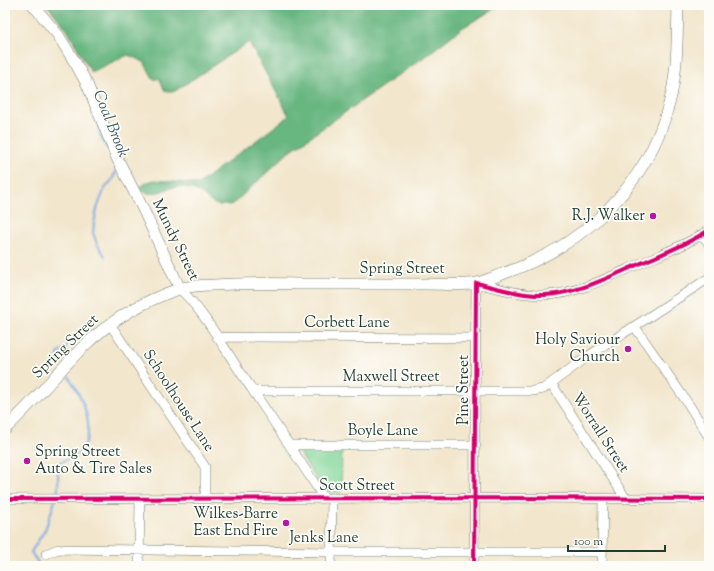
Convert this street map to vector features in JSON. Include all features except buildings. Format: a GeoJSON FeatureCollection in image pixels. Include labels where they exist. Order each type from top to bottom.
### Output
{"type":"FeatureCollection","features":[{"type":"Feature","properties":{"kind":"main road","name":"Mundy Street"},"geometry":{"type":"LineString","coordinates":[[33,5],[58,35],[87,84],[117,158],[143,209],[180,289]]}},
{"type":"Feature","properties":{"kind":"main road","name":"Spring Street"},"geometry":{"type":"LineString","coordinates":[[5,429],[84,346],[110,324],[141,305],[180,289],[229,283],[476,283],[520,268],[556,251],[592,225],[613,205],[643,166],[654,144],[669,104],[674,82],[678,5]]}},
{"type":"Feature","properties":{"kind":"street"},"geometry":{"type":"LineString","coordinates":[[476,283],[499,289],[544,295],[570,291],[674,249],[706,232],[709,244]]}},
{"type":"Feature","properties":{"kind":"street","name":"Maxwell Street"},"geometry":{"type":"LineString","coordinates":[[253,391],[533,391],[542,389],[587,357],[709,278]]}},
{"type":"Feature","properties":{"kind":"street","name":"Pine Street"},"geometry":{"type":"LineString","coordinates":[[474,566],[476,283]]}},
{"type":"Feature","properties":{"kind":"street","name":"Mundy Street"},"geometry":{"type":"LineString","coordinates":[[180,289],[191,300],[328,498]]}},
{"type":"Feature","properties":{"kind":"street","name":"Schoolhouse Lane"},"geometry":{"type":"LineString","coordinates":[[110,324],[205,467],[205,498]]}},
{"type":"Feature","properties":{"kind":"street"},"geometry":{"type":"LineString","coordinates":[[635,327],[706,426],[709,437]]}},
{"type":"Feature","properties":{"kind":"street","name":"Corbett Lane"},"geometry":{"type":"LineString","coordinates":[[217,337],[476,338]]}},
{"type":"Feature","properties":{"kind":"street","name":"Worrall Street"},"geometry":{"type":"LineString","coordinates":[[551,383],[626,499]]}},
{"type":"Feature","properties":{"kind":"street","name":"Boyle Lane"},"geometry":{"type":"LineString","coordinates":[[290,445],[476,445]]}},
{"type":"Feature","properties":{"kind":"street"},"geometry":{"type":"LineString","coordinates":[[328,498],[332,566]]}},
{"type":"Feature","properties":{"kind":"street","name":"Scott Street"},"geometry":{"type":"LineString","coordinates":[[5,499],[709,499]]}},
{"type":"Feature","properties":{"kind":"street"},"geometry":{"type":"LineString","coordinates":[[139,566],[140,499]]}},
{"type":"Feature","properties":{"kind":"street"},"geometry":{"type":"LineString","coordinates":[[602,566],[603,499]]}},
{"type":"Feature","properties":{"kind":"street","name":"Jenks Lane"},"geometry":{"type":"LineString","coordinates":[[46,554],[58,549],[332,552],[602,552]]}},
{"type":"Feature","properties":{"kind":"green space"},"geometry":{"type":"Polygon","coordinates":[[[47,5],[501,5],[462,28],[427,55],[290,151],[233,204],[220,205],[212,202],[190,188],[177,187],[149,193],[144,192],[139,188],[147,182],[154,180],[198,184],[289,116],[249,42],[175,91],[165,91],[159,78],[154,80],[144,62],[128,55],[91,72],[66,28],[47,5]]]}},
{"type":"Feature","properties":{"kind":"green space"},"geometry":{"type":"Polygon","coordinates":[[[307,447],[342,447],[341,492],[325,492],[298,451],[307,447]]]}},
{"type":"Feature","properties":{"kind":"waterway","name":"Coal Brook"},"geometry":{"type":"LineString","coordinates":[[99,127],[100,135],[107,148]]}},
{"type":"Feature","properties":{"kind":"waterway","name":"Coal Brook"},"geometry":{"type":"LineString","coordinates":[[105,256],[97,244],[93,233],[94,223],[104,190],[112,180],[117,169],[116,167]]}},
{"type":"Feature","properties":{"kind":"waterway","name":"Coal Brook"},"geometry":{"type":"LineString","coordinates":[[58,358],[58,354],[71,343],[83,328]]}},
{"type":"Feature","properties":{"kind":"waterway","name":"Coal Brook"},"geometry":{"type":"LineString","coordinates":[[57,495],[58,463],[78,454],[88,436],[87,415],[79,395],[69,377]]}},
{"type":"Feature","properties":{"kind":"waterway","name":"Coal Brook"},"geometry":{"type":"LineString","coordinates":[[40,566],[31,552],[45,530],[55,501]]}},
{"type":"Feature","properties":{"kind":"cycle path"},"geometry":{"type":"LineString","coordinates":[[474,566],[476,283],[528,294],[558,294],[597,282],[670,251],[709,230]]}},
{"type":"Feature","properties":{"kind":"cycle path"},"geometry":{"type":"LineString","coordinates":[[5,499],[709,499]]}},
{"type":"Feature","properties":{"kind":"place","name":"R.J. Walker"},"geometry":{"type":"Point","coordinates":[653,216]}},
{"type":"Feature","properties":{"kind":"place","name":"Holy Saviour Church"},"geometry":{"type":"Point","coordinates":[628,349]}},
{"type":"Feature","properties":{"kind":"place","name":"Spring Street Auto & Tire Sales"},"geometry":{"type":"Point","coordinates":[27,461]}},
{"type":"Feature","properties":{"kind":"place","name":"Wilkes-Barre East End Fire"},"geometry":{"type":"Point","coordinates":[286,523]}}]}
